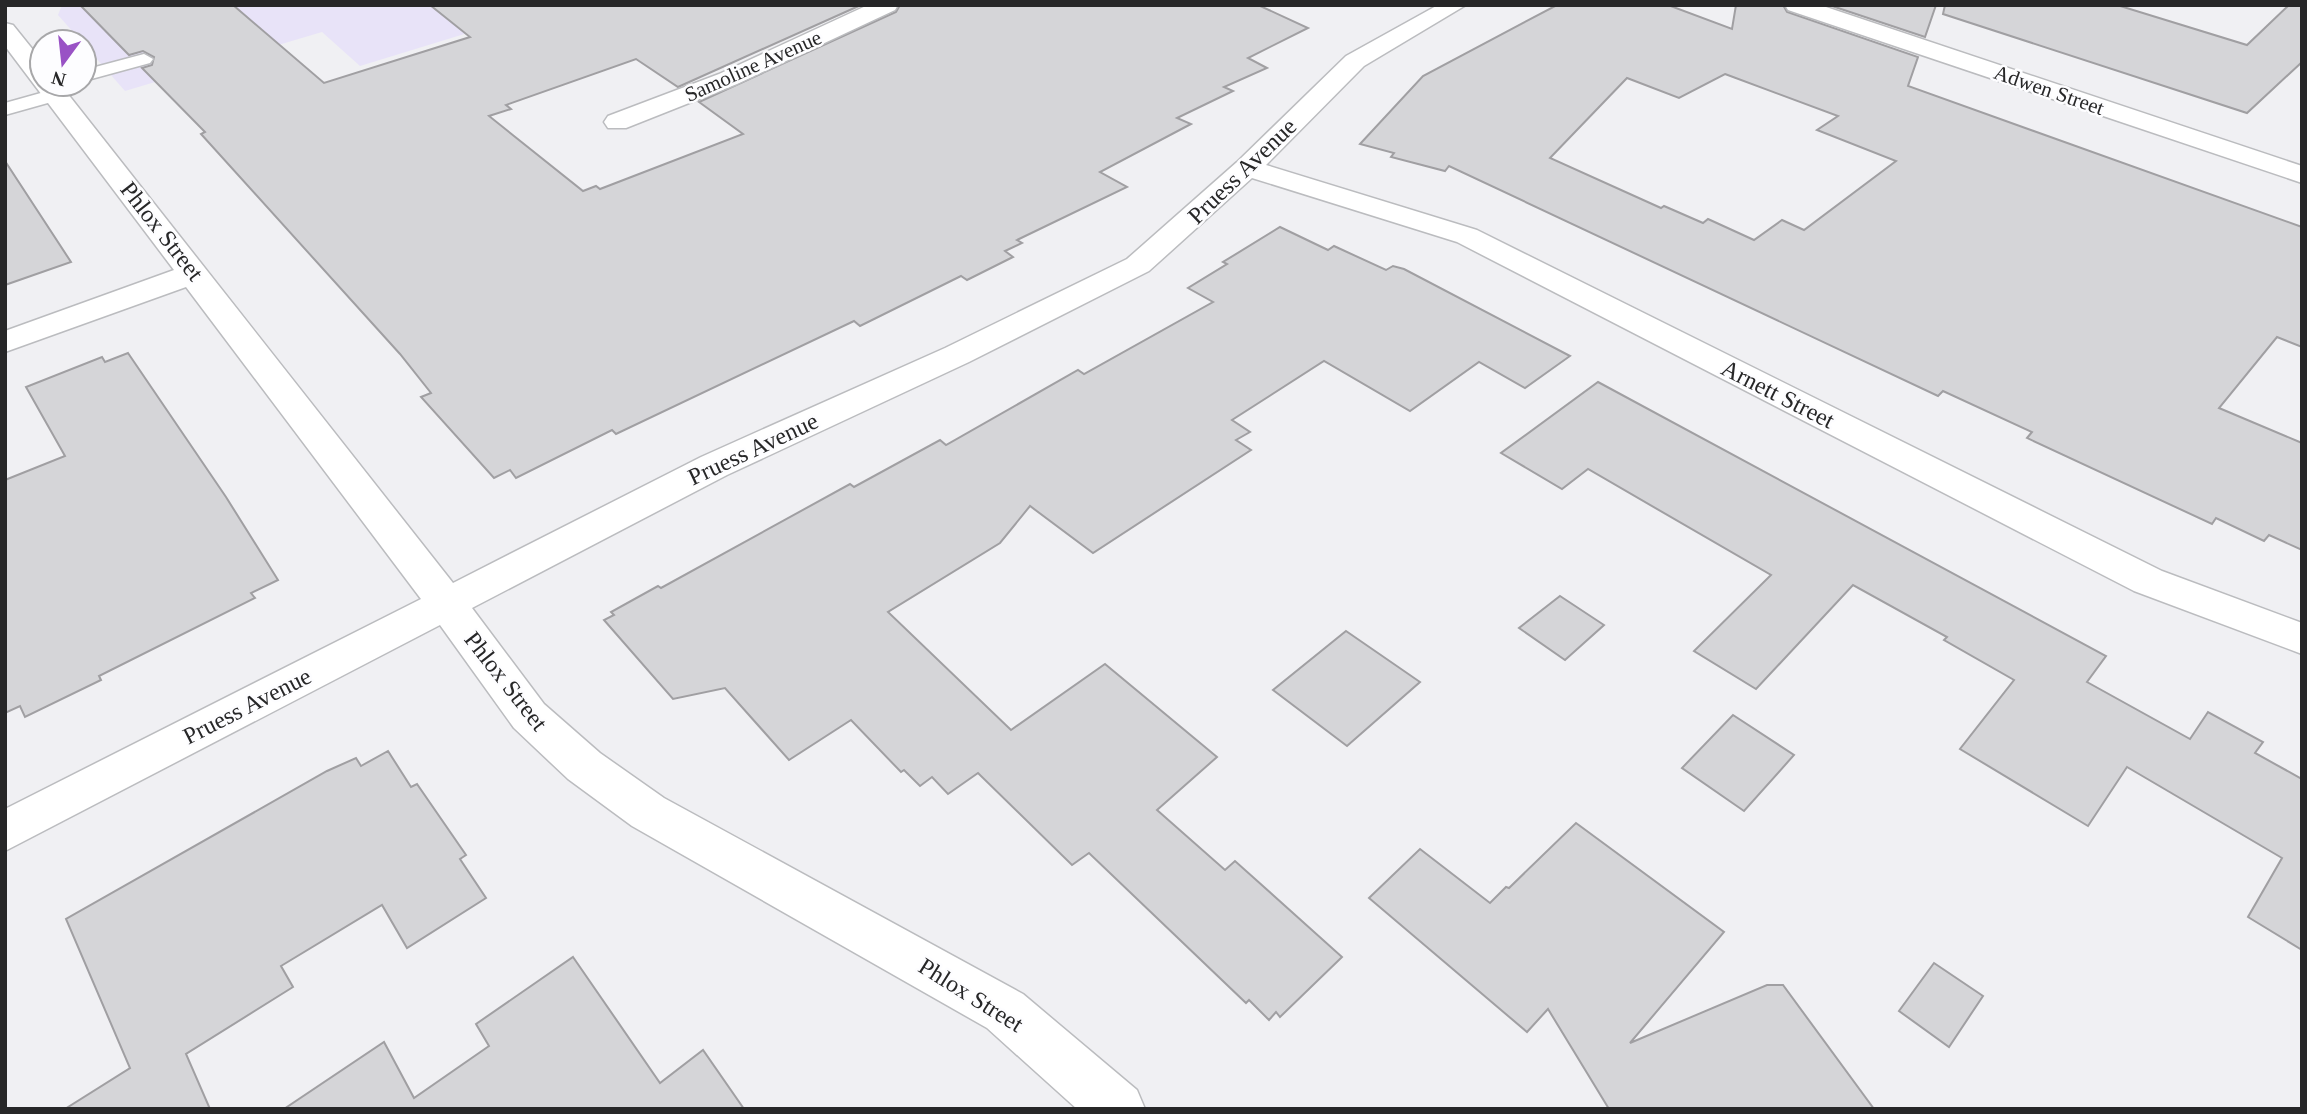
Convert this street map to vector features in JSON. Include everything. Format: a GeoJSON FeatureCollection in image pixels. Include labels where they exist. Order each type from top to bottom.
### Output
{"type":"FeatureCollection","features":[{"type":"Feature","properties":{"kind":"street","name":"Samoline Avenue"},"geometry":{"type":"LineString","coordinates":[[617,122],[728,79],[887,5]]}},
{"type":"Feature","properties":{"kind":"street","name":"Pruess Avenue"},"geometry":{"type":"LineString","coordinates":[[5,831],[713,466],[957,355],[1138,265],[1247,169],[1355,61],[1455,5]]}},
{"type":"Feature","properties":{"kind":"street","name":"Adwen Street"},"geometry":{"type":"LineString","coordinates":[[1796,5],[2302,175]]}},
{"type":"Feature","properties":{"kind":"street","name":"Phlox Street"},"geometry":{"type":"LineString","coordinates":[[5,30],[28,54]]}},
{"type":"Feature","properties":{"kind":"street","name":"Phlox Street"},"geometry":{"type":"LineString","coordinates":[[66,98],[529,716],[555,743],[614,790],[1005,1011],[1118,1109]]}},
{"type":"Feature","properties":{"kind":"street","name":"Arnett Street"},"geometry":{"type":"LineString","coordinates":[[1247,169],[1435,223],[1467,236],[2148,581],[2302,639]]}},
{"type":"Feature","properties":{"kind":"street"},"geometry":{"type":"LineString","coordinates":[[5,342],[195,273]]}},
{"type":"Feature","properties":{"kind":"lane"},"geometry":{"type":"LineString","coordinates":[[98,72],[144,59]]}},
{"type":"Feature","properties":{"kind":"lane"},"geometry":{"type":"LineString","coordinates":[[5,109],[28,98]]}},
{"type":"Feature","properties":{"kind":"shaded area"},"geometry":{"type":"Polygon","coordinates":[[[62,5],[559,5],[360,66],[322,32],[125,91],[98,60],[98,28],[69,28],[58,15],[62,5]]]}},
{"type":"Feature","properties":{"kind":"building"},"geometry":{"type":"Polygon","coordinates":[[[80,5],[233,5],[324,83],[470,37],[430,5],[861,5],[678,87],[636,59],[506,105],[511,109],[489,116],[583,191],[596,186],[600,189],[743,134],[699,102],[896,12],[900,5],[1258,5],[1308,28],[1248,58],[1267,68],[1224,87],[1233,91],[1177,118],[1191,124],[1100,172],[1127,187],[1017,240],[1022,243],[1005,251],[1013,257],[967,280],[961,276],[860,326],[854,321],[616,434],[612,430],[516,478],[510,470],[494,478],[421,397],[431,393],[400,354],[201,134],[205,132],[142,68],[152,65],[154,57],[143,51],[129,55],[80,5]]]}},
{"type":"Feature","properties":{"kind":"building"},"geometry":{"type":"Polygon","coordinates":[[[1557,5],[1668,5],[1732,29],[1736,5],[1783,5],[1787,12],[1918,57],[1908,86],[2302,227],[2302,347],[2277,337],[2219,408],[2302,443],[2302,550],[2269,535],[2264,541],[2216,518],[2212,524],[2027,438],[2032,432],[1943,391],[1938,396],[1449,166],[1445,171],[1391,157],[1394,153],[1360,144],[1423,76],[1557,5]],[[1725,74],[1679,98],[1627,78],[1550,158],[1661,208],[1664,206],[1703,223],[1708,219],[1754,240],[1782,220],[1804,230],[1896,161],[1817,130],[1838,116],[1725,74]]]}},
{"type":"Feature","properties":{"kind":"building"},"geometry":{"type":"Polygon","coordinates":[[[1829,5],[1936,5],[1925,37],[1829,5]]]}},
{"type":"Feature","properties":{"kind":"building"},"geometry":{"type":"Polygon","coordinates":[[[1945,5],[2117,5],[2247,45],[2289,5],[2302,5],[2302,62],[2247,113],[1943,14],[1945,5]]]}},
{"type":"Feature","properties":{"kind":"building"},"geometry":{"type":"Polygon","coordinates":[[[5,161],[71,262],[5,285],[5,161]]]}},
{"type":"Feature","properties":{"kind":"building"},"geometry":{"type":"Polygon","coordinates":[[[1280,227],[1328,250],[1334,246],[1386,270],[1393,266],[1404,269],[1570,356],[1525,388],[1479,362],[1410,411],[1324,361],[1232,420],[1250,432],[1236,440],[1251,450],[1093,553],[1030,506],[1000,543],[888,612],[1011,730],[1105,664],[1217,757],[1157,810],[1225,870],[1235,861],[1342,957],[1280,1017],[1276,1012],[1269,1020],[1249,1000],[1246,1003],[1089,853],[1072,865],[978,773],[948,794],[932,777],[920,786],[904,770],[901,772],[851,720],[789,760],[725,688],[673,699],[604,620],[614,615],[611,612],[658,586],[661,588],[850,484],[854,487],[940,440],[946,445],[1078,370],[1084,374],[1213,302],[1188,288],[1227,264],[1223,262],[1280,227]]]}},
{"type":"Feature","properties":{"kind":"building"},"geometry":{"type":"Polygon","coordinates":[[[128,353],[226,497],[278,580],[251,593],[255,598],[99,676],[101,680],[25,717],[20,706],[5,713],[5,480],[65,456],[26,387],[102,357],[105,362],[128,353]]]}},
{"type":"Feature","properties":{"kind":"building"},"geometry":{"type":"Polygon","coordinates":[[[1598,382],[2106,656],[2087,682],[2190,739],[2208,712],[2263,742],[2255,753],[2302,779],[2302,950],[2248,917],[2282,858],[2127,767],[2088,826],[1960,749],[2014,680],[1944,640],[1947,637],[1853,585],[1756,689],[1694,651],[1771,575],[1588,469],[1562,489],[1501,453],[1598,382]]]}},
{"type":"Feature","properties":{"kind":"building"},"geometry":{"type":"Polygon","coordinates":[[[1560,596],[1604,625],[1565,660],[1519,628],[1560,596]]]}},
{"type":"Feature","properties":{"kind":"building"},"geometry":{"type":"Polygon","coordinates":[[[1346,631],[1420,682],[1347,746],[1273,690],[1346,631]]]}},
{"type":"Feature","properties":{"kind":"building"},"geometry":{"type":"Polygon","coordinates":[[[1733,715],[1794,755],[1744,811],[1682,768],[1733,715]]]}},
{"type":"Feature","properties":{"kind":"building"},"geometry":{"type":"Polygon","coordinates":[[[388,751],[411,787],[417,784],[466,855],[460,859],[486,898],[407,948],[382,905],[281,966],[293,987],[186,1054],[210,1109],[65,1109],[130,1068],[66,919],[327,771],[356,758],[361,766],[388,751]]]}},
{"type":"Feature","properties":{"kind":"building"},"geometry":{"type":"Polygon","coordinates":[[[1576,823],[1724,932],[1630,1043],[1767,985],[1783,985],[1874,1109],[1609,1109],[1548,1009],[1527,1032],[1369,898],[1420,849],[1490,903],[1576,823]]]}},
{"type":"Feature","properties":{"kind":"building"},"geometry":{"type":"Polygon","coordinates":[[[573,957],[660,1083],[703,1050],[744,1109],[284,1109],[384,1042],[414,1098],[489,1046],[476,1024],[573,957]]]}},
{"type":"Feature","properties":{"kind":"building"},"geometry":{"type":"Polygon","coordinates":[[[1934,963],[1983,996],[1949,1047],[1899,1011],[1934,963]]]}}]}
